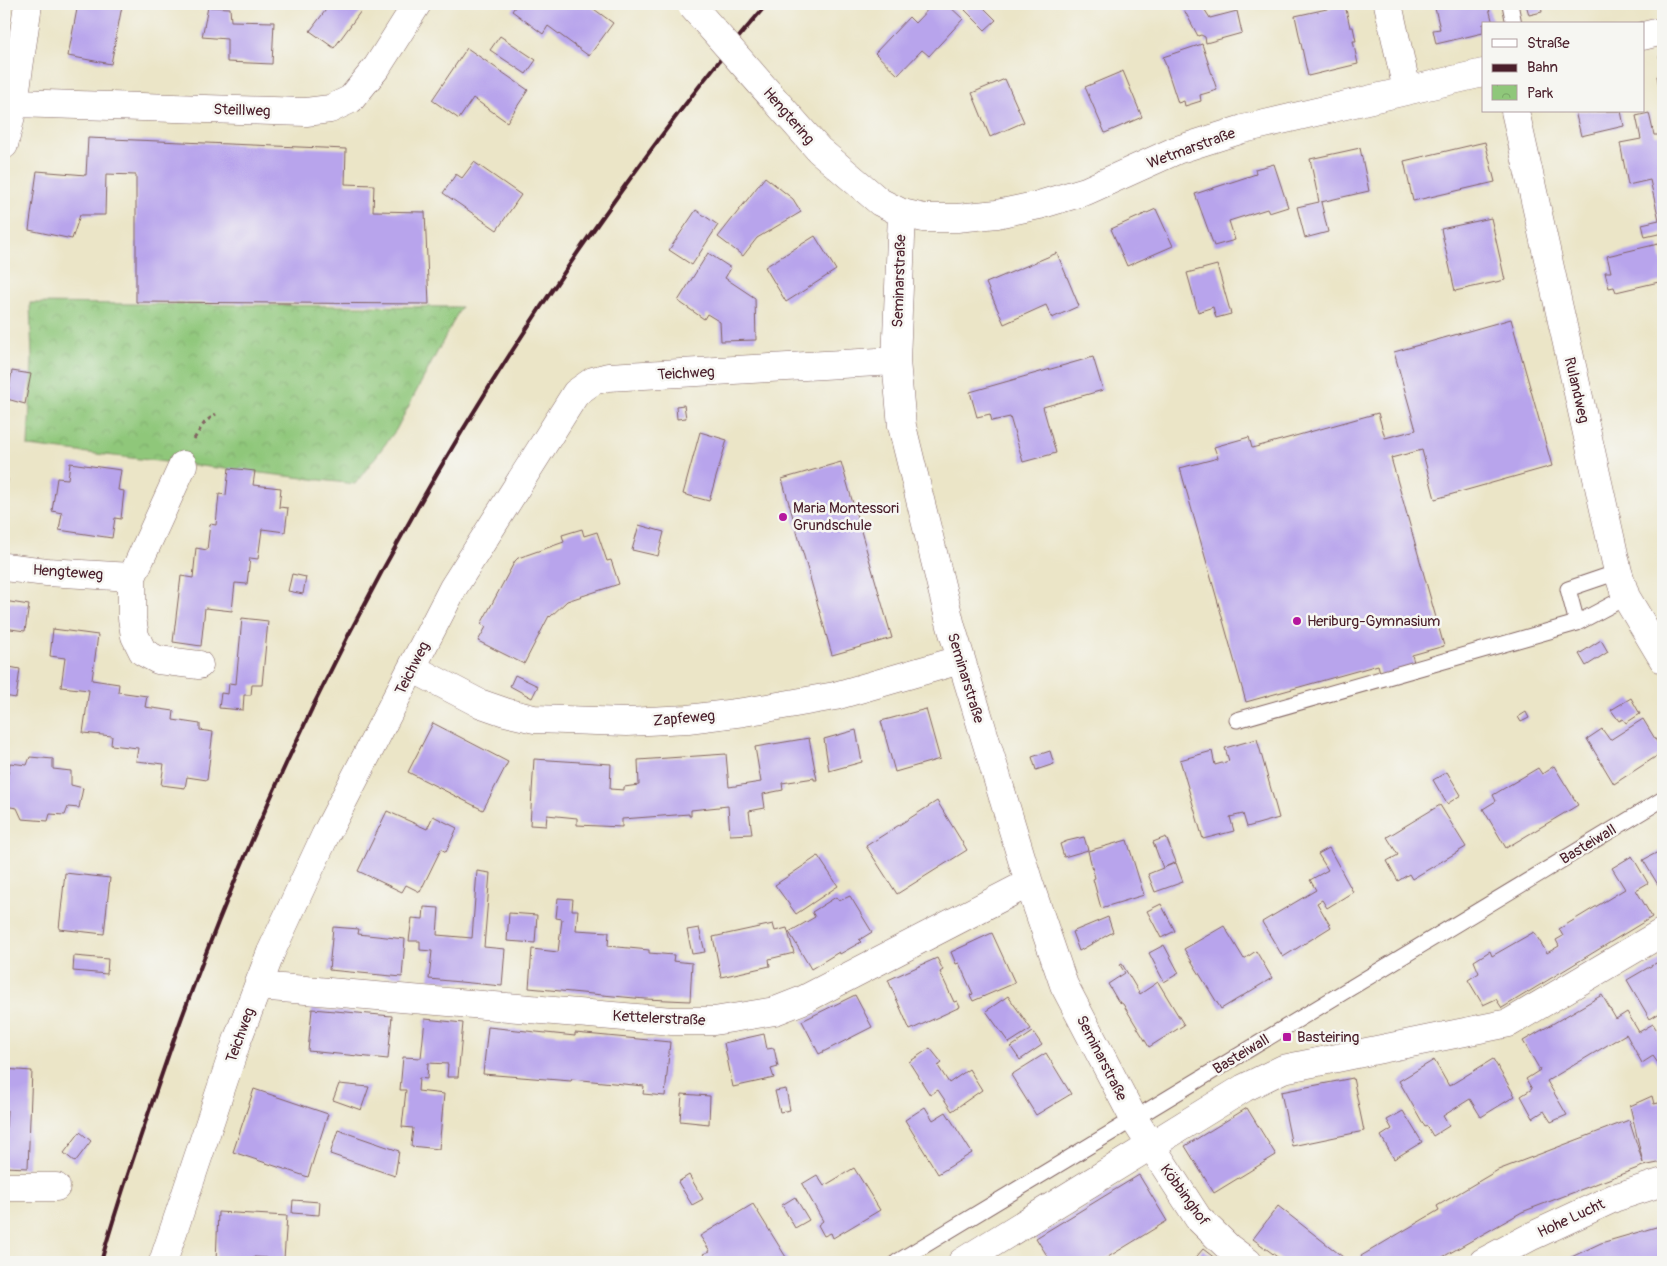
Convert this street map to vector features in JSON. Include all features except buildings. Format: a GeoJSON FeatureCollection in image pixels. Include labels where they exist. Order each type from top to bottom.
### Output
{"type":"FeatureCollection","features":[{"type":"Feature","properties":{"kind":"street"},"geometry":{"type":"LineString","coordinates":[[4,145],[14,103],[28,4]]}},
{"type":"Feature","properties":{"kind":"street","name":"Steillweg"},"geometry":{"type":"LineString","coordinates":[[14,103],[306,112],[330,109],[351,99],[377,67],[417,4]]}},
{"type":"Feature","properties":{"kind":"street"},"geometry":{"type":"LineString","coordinates":[[1388,4],[1407,90]]}},
{"type":"Feature","properties":{"kind":"street","name":"Hengtering"},"geometry":{"type":"LineString","coordinates":[[691,5],[819,150],[854,182],[880,202],[902,213]]}},
{"type":"Feature","properties":{"kind":"street"},"geometry":{"type":"LineString","coordinates":[[1644,36],[1663,31]]}},
{"type":"Feature","properties":{"kind":"street","name":"Wetmarstraße"},"geometry":{"type":"LineString","coordinates":[[902,213],[924,218],[957,218],[997,214],[1039,205],[1086,191],[1177,150],[1243,129],[1482,73]]}},
{"type":"Feature","properties":{"kind":"street","name":"Rulandweg"},"geometry":{"type":"LineString","coordinates":[[1515,112],[1622,584],[1663,659]]}},
{"type":"Feature","properties":{"kind":"street","name":"Seminarstraße"},"geometry":{"type":"LineString","coordinates":[[902,213],[896,361],[902,426],[951,626],[1029,883],[1064,985],[1128,1107]]}},
{"type":"Feature","properties":{"kind":"street","name":"Teichweg"},"geometry":{"type":"LineString","coordinates":[[162,1262],[235,1047],[271,952],[325,836],[458,580],[576,393],[593,381],[608,377],[896,361]]}},
{"type":"Feature","properties":{"kind":"street"},"geometry":{"type":"LineString","coordinates":[[183,465],[132,577],[132,618],[135,636],[142,652],[158,660],[199,665]]}},
{"type":"Feature","properties":{"kind":"street","name":"Hengteweg"},"geometry":{"type":"LineString","coordinates":[[4,567],[47,572],[132,577]]}},
{"type":"Feature","properties":{"kind":"street","name":"Zapfeweg"},"geometry":{"type":"LineString","coordinates":[[412,668],[479,703],[505,712],[534,719],[628,722],[688,719],[744,712],[835,696],[960,660]]}},
{"type":"Feature","properties":{"kind":"street","name":"Kettelerstraße"},"geometry":{"type":"LineString","coordinates":[[258,986],[662,1020],[714,1021],[775,1011],[803,1000],[1029,883]]}},
{"type":"Feature","properties":{"kind":"street"},"geometry":{"type":"LineString","coordinates":[[962,1262],[1244,1088],[1283,1069],[1509,1023],[1663,932]]}},
{"type":"Feature","properties":{"kind":"street","name":"Köbbinghof"},"geometry":{"type":"LineString","coordinates":[[1128,1107],[1150,1146],[1198,1218],[1229,1248],[1248,1262]]}},
{"type":"Feature","properties":{"kind":"street","name":"Hohe Lucht"},"geometry":{"type":"LineString","coordinates":[[1483,1262],[1532,1236],[1614,1198],[1663,1182]]}},
{"type":"Feature","properties":{"kind":"street"},"geometry":{"type":"LineString","coordinates":[[4,1187],[56,1187]]}},
{"type":"Feature","properties":{"kind":"lane"},"geometry":{"type":"LineString","coordinates":[[1510,4],[1514,22]]}},
{"type":"Feature","properties":{"kind":"lane"},"geometry":{"type":"LineString","coordinates":[[1576,623],[1568,589],[1622,584]]}},
{"type":"Feature","properties":{"kind":"lane"},"geometry":{"type":"LineString","coordinates":[[1237,720],[1576,623],[1622,584]]}},
{"type":"Feature","properties":{"kind":"lane","name":"Basteiwall"},"geometry":{"type":"LineString","coordinates":[[897,1262],[1128,1107],[1663,799]]}},
{"type":"Feature","properties":{"kind":"green space"},"geometry":{"type":"Polygon","coordinates":[[[30,303],[461,307],[396,430],[355,484],[28,446],[32,359],[30,303]]]}},
{"type":"Feature","properties":{"kind":"railway"},"geometry":{"type":"LineString","coordinates":[[101,1262],[134,1154],[156,1091],[197,977],[242,864],[290,754],[343,646],[399,539],[460,435],[524,333],[592,232],[698,87],[767,4]]}},
{"type":"Feature","properties":{"kind":"place","name":"Maria Montessori Grundschule"},"geometry":{"type":"Point","coordinates":[783,517]}},
{"type":"Feature","properties":{"kind":"place","name":"Heriburg-Gymnasium"},"geometry":{"type":"Point","coordinates":[1297,621]}},
{"type":"Feature","properties":{"kind":"place","name":"Basteiring"},"geometry":{"type":"Point","coordinates":[1287,1037]}}]}
